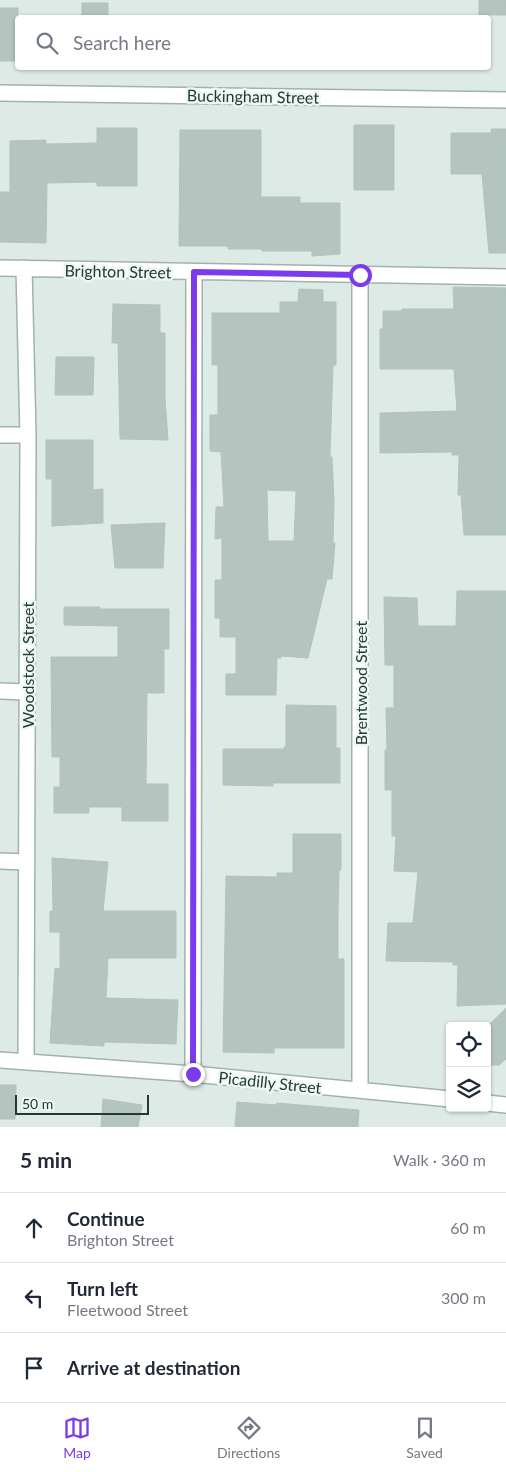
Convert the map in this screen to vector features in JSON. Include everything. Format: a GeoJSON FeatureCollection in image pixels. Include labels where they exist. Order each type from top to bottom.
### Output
{"type":"FeatureCollection","features":[{"type":"Feature","properties":{"kind":"street","name":"Buckingham Street"},"geometry":{"type":"LineString","coordinates":[[0,93],[506,100]]}},
{"type":"Feature","properties":{"kind":"street","name":"Brighton Street"},"geometry":{"type":"LineString","coordinates":[[0,268],[506,277]]}},
{"type":"Feature","properties":{"kind":"street","name":"Woodstock Street"},"geometry":{"type":"LineString","coordinates":[[24,268],[28,436],[26,1062]]}},
{"type":"Feature","properties":{"kind":"street"},"geometry":{"type":"LineString","coordinates":[[193,1074],[194,272]]}},
{"type":"Feature","properties":{"kind":"street","name":"Brentwood Street"},"geometry":{"type":"LineString","coordinates":[[360,275],[360,1090]]}},
{"type":"Feature","properties":{"kind":"street"},"geometry":{"type":"LineString","coordinates":[[0,435],[28,436]]}},
{"type":"Feature","properties":{"kind":"street"},"geometry":{"type":"LineString","coordinates":[[0,691],[27,692]]}},
{"type":"Feature","properties":{"kind":"street"},"geometry":{"type":"LineString","coordinates":[[0,861],[26,862]]}},
{"type":"Feature","properties":{"kind":"street","name":"Picadilly Street"},"geometry":{"type":"LineString","coordinates":[[0,1060],[193,1074],[446,1099]]}},
{"type":"Feature","properties":{"kind":"street"},"geometry":{"type":"LineString","coordinates":[[491,1103],[506,1105]]}},
{"type":"Feature","properties":{"kind":"building"},"geometry":{"type":"Polygon","coordinates":[[[479,0],[506,0],[506,15],[479,15],[479,0]]]}},
{"type":"Feature","properties":{"kind":"building"},"geometry":{"type":"Polygon","coordinates":[[[82,3],[108,3],[108,15],[82,15],[82,3]]]}},
{"type":"Feature","properties":{"kind":"building"},"geometry":{"type":"Polygon","coordinates":[[[0,8],[18,8],[18,15],[15,15],[15,61],[0,61],[0,8]]]}},
{"type":"Feature","properties":{"kind":"building"},"geometry":{"type":"Polygon","coordinates":[[[354,125],[394,125],[394,190],[354,190],[354,125]]]}},
{"type":"Feature","properties":{"kind":"building"},"geometry":{"type":"Polygon","coordinates":[[[97,128],[137,128],[137,186],[97,186],[97,182],[47,183],[46,243],[0,242],[0,192],[10,192],[10,141],[46,140],[46,144],[97,143],[97,128]]]}},
{"type":"Feature","properties":{"kind":"building"},"geometry":{"type":"Polygon","coordinates":[[[491,129],[506,129],[506,253],[489,253],[482,174],[451,174],[451,133],[491,133],[491,129]]]}},
{"type":"Feature","properties":{"kind":"building"},"geometry":{"type":"Polygon","coordinates":[[[180,130],[261,130],[261,197],[300,197],[300,203],[340,203],[340,254],[312,256],[312,251],[262,251],[262,249],[228,249],[228,246],[179,246],[180,130]]]}},
{"type":"Feature","properties":{"kind":"building"},"geometry":{"type":"Polygon","coordinates":[[[453,287],[506,288],[506,535],[464,535],[461,495],[458,495],[459,455],[452,455],[452,452],[380,453],[380,413],[457,411],[454,369],[380,369],[380,329],[383,329],[383,311],[454,309],[453,287]]]}},
{"type":"Feature","properties":{"kind":"building"},"geometry":{"type":"Polygon","coordinates":[[[299,289],[323,290],[323,302],[336,302],[336,365],[333,365],[330,457],[332,457],[334,502],[333,543],[335,543],[332,579],[327,579],[308,658],[281,656],[281,658],[277,658],[276,695],[226,695],[226,674],[236,674],[236,637],[220,637],[220,618],[215,618],[215,580],[222,580],[222,538],[215,539],[216,507],[224,507],[221,452],[210,451],[210,415],[218,415],[218,365],[212,365],[212,313],[280,313],[280,302],[298,302],[299,289]],[[267,490],[268,541],[294,541],[296,491],[267,490]]]}},
{"type":"Feature","properties":{"kind":"building"},"geometry":{"type":"Polygon","coordinates":[[[113,304],[160,305],[160,333],[165,333],[165,398],[168,440],[120,439],[118,343],[112,343],[113,304]]]}},
{"type":"Feature","properties":{"kind":"building"},"geometry":{"type":"Polygon","coordinates":[[[56,357],[94,357],[93,395],[55,395],[56,357]]]}},
{"type":"Feature","properties":{"kind":"building"},"geometry":{"type":"Polygon","coordinates":[[[46,440],[93,440],[93,490],[103,489],[103,523],[52,526],[52,479],[46,479],[46,440]]]}},
{"type":"Feature","properties":{"kind":"building"},"geometry":{"type":"Polygon","coordinates":[[[165,523],[163,568],[115,568],[111,525],[165,523]]]}},
{"type":"Feature","properties":{"kind":"building"},"geometry":{"type":"Polygon","coordinates":[[[457,591],[506,591],[506,1004],[457,1006],[458,965],[453,965],[453,962],[386,961],[388,923],[413,923],[418,872],[394,871],[396,836],[392,836],[392,790],[385,790],[385,750],[387,750],[386,708],[394,708],[394,665],[385,665],[384,597],[417,598],[418,626],[456,626],[457,591]]]}},
{"type":"Feature","properties":{"kind":"building"},"geometry":{"type":"Polygon","coordinates":[[[64,607],[169,609],[169,649],[164,649],[164,693],[147,693],[146,784],[168,784],[168,821],[122,821],[122,807],[89,807],[89,813],[54,813],[54,787],[60,787],[60,757],[52,757],[51,657],[118,657],[118,626],[64,625],[64,607]]]}},
{"type":"Feature","properties":{"kind":"building"},"geometry":{"type":"Polygon","coordinates":[[[286,705],[336,706],[336,748],[340,748],[340,783],[273,783],[273,786],[223,785],[223,749],[284,749],[286,747],[286,705]]]}},
{"type":"Feature","properties":{"kind":"building"},"geometry":{"type":"Polygon","coordinates":[[[293,834],[341,834],[338,959],[344,959],[344,1048],[274,1048],[274,1053],[223,1052],[226,876],[277,877],[277,873],[293,873],[293,834]]]}},
{"type":"Feature","properties":{"kind":"building"},"geometry":{"type":"Polygon","coordinates":[[[52,858],[108,862],[103,911],[176,911],[176,958],[108,958],[106,998],[178,1000],[176,1044],[104,1042],[104,1046],[50,1043],[55,968],[60,969],[60,932],[50,932],[50,911],[53,911],[52,858]]]}},
{"type":"Feature","properties":{"kind":"building"},"geometry":{"type":"Polygon","coordinates":[[[506,1008],[506,1059],[499,1065],[491,1065],[491,1023],[506,1008]]]}},
{"type":"Feature","properties":{"kind":"building"},"geometry":{"type":"Polygon","coordinates":[[[0,1085],[16,1085],[15,1119],[0,1119],[0,1085]]]}},
{"type":"Feature","properties":{"kind":"building"},"geometry":{"type":"Polygon","coordinates":[[[103,1099],[142,1105],[138,1127],[101,1127],[103,1099]]]}},
{"type":"Feature","properties":{"kind":"building"},"geometry":{"type":"Polygon","coordinates":[[[237,1102],[276,1105],[277,1103],[359,1110],[358,1127],[235,1127],[237,1102]]]}},
{"type":"Feature","properties":{"kind":"route"},"geometry":{"type":"LineString","coordinates":[[193,1074],[194,272],[360,275]]}}]}
